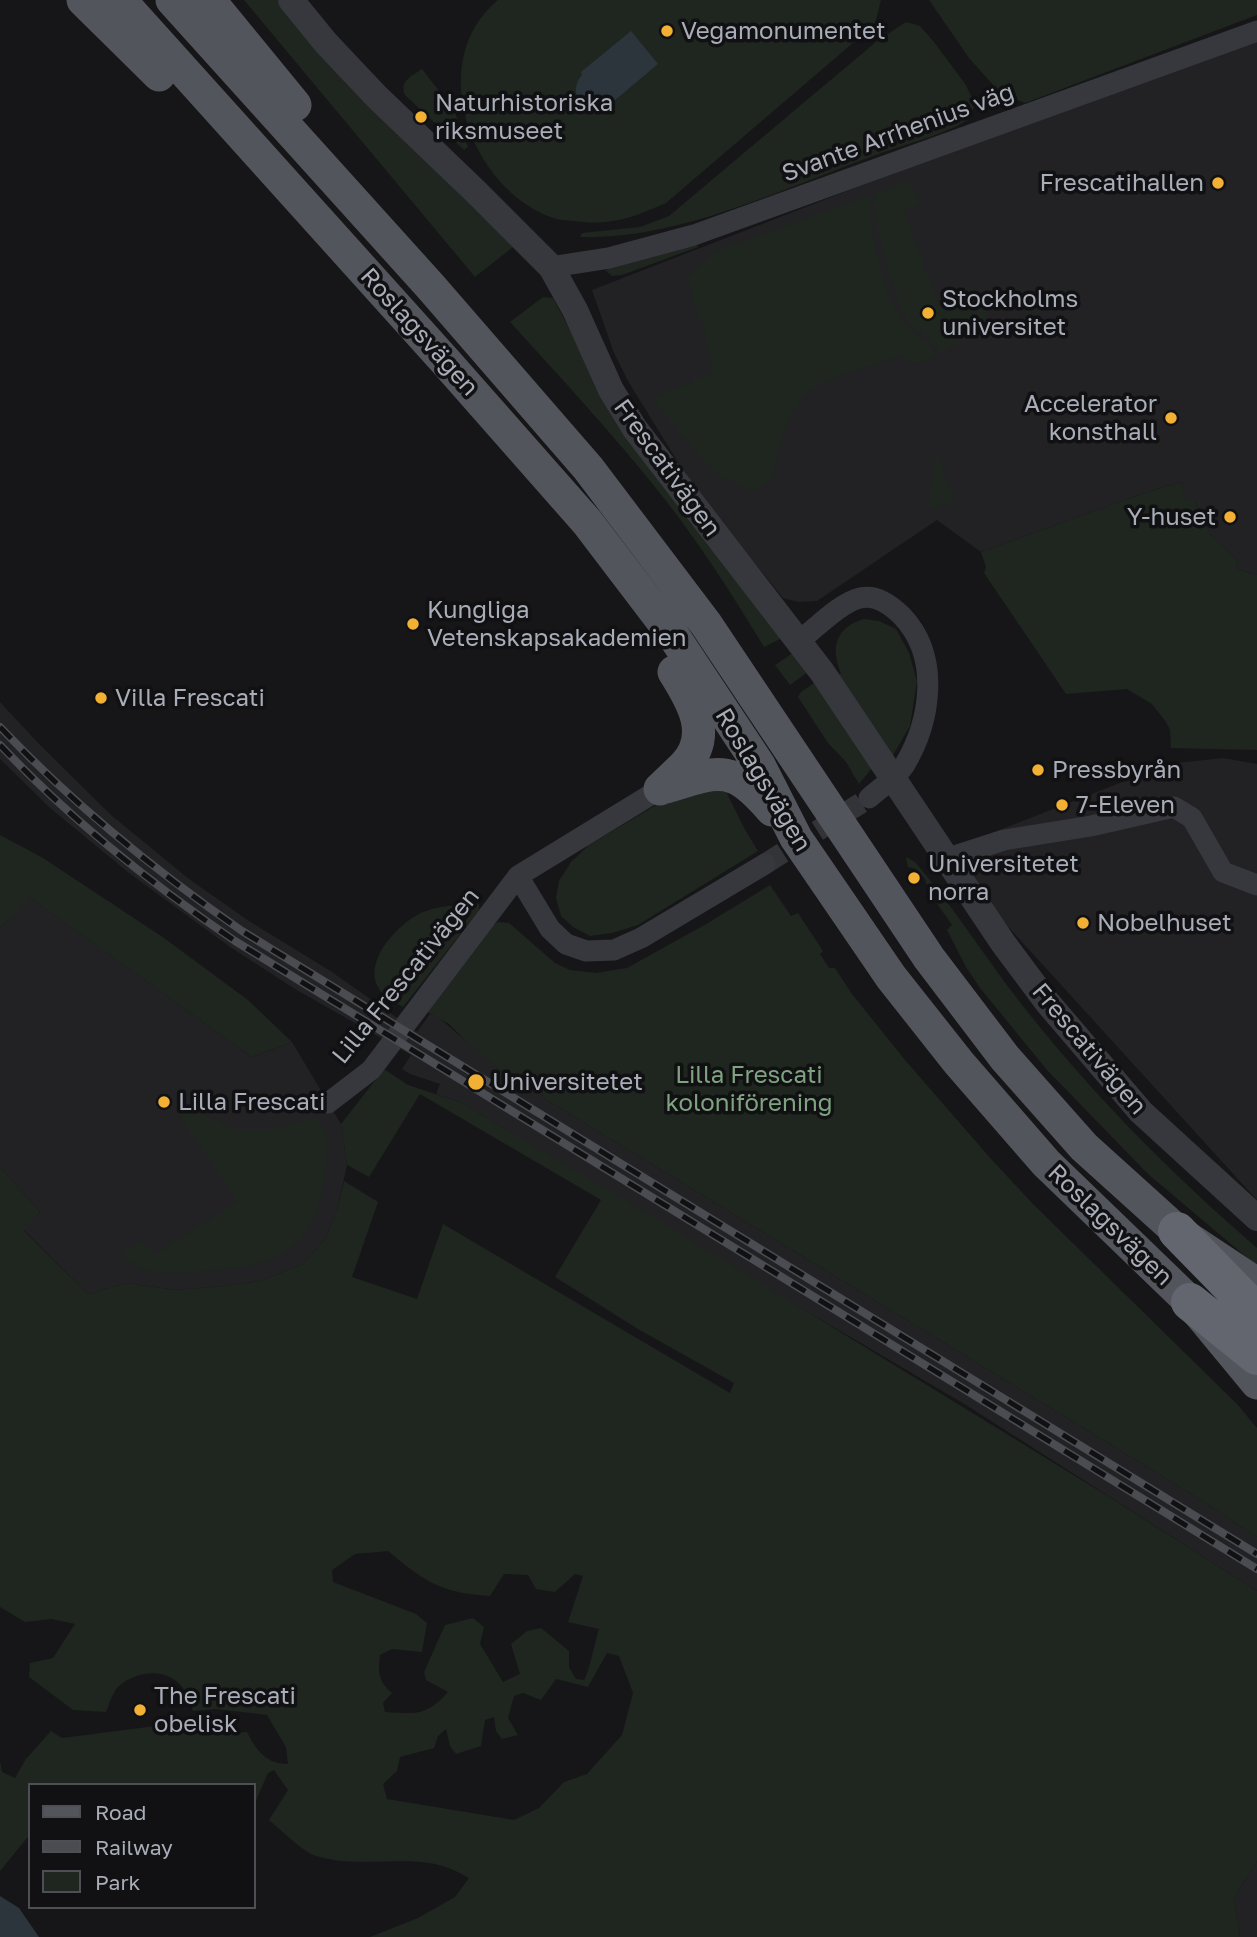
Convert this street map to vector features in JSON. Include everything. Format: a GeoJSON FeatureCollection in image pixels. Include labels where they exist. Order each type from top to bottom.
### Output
{"type":"FeatureCollection","features":[{"type":"Feature","properties":{"kind":"highway"},"geometry":{"type":"LineString","coordinates":[[1177,1231],[1257,1313]]}},
{"type":"Feature","properties":{"kind":"highway"},"geometry":{"type":"LineString","coordinates":[[1190,1302],[1257,1356]]}},
{"type":"Feature","properties":{"kind":"main road"},"geometry":{"type":"LineString","coordinates":[[83,0],[252,169],[313,214]]}},
{"type":"Feature","properties":{"kind":"main road","name":"Roslagsvägen"},"geometry":{"type":"LineString","coordinates":[[120,0],[587,522],[673,635],[760,765],[796,838],[891,978],[959,1063],[1046,1163],[1190,1302],[1257,1383]]}},
{"type":"Feature","properties":{"kind":"main road","name":"Roslagsvägen"},"geometry":{"type":"LineString","coordinates":[[172,0],[379,229],[571,448],[628,520],[706,624],[929,958],[1005,1058],[1084,1147],[1177,1231],[1257,1284]]}},
{"type":"Feature","properties":{"kind":"main road"},"geometry":{"type":"LineString","coordinates":[[209,0],[298,109],[379,229]]}},
{"type":"Feature","properties":{"kind":"main road"},"geometry":{"type":"LineString","coordinates":[[587,522],[638,618],[694,705],[700,732],[697,746],[685,766],[660,789]]}},
{"type":"Feature","properties":{"kind":"main road"},"geometry":{"type":"LineString","coordinates":[[660,789],[707,774],[733,776],[741,779],[762,798],[796,838]]}},
{"type":"Feature","properties":{"kind":"street","name":"Frescativägen"},"geometry":{"type":"LineString","coordinates":[[291,0],[326,43],[376,96],[551,267],[575,310],[611,390],[635,429],[799,641],[1003,943],[1047,1002],[1141,1112],[1257,1218]]}},
{"type":"Feature","properties":{"kind":"street","name":"Svante Arrhenius väg"},"geometry":{"type":"LineString","coordinates":[[551,267],[609,258],[694,235],[1257,31]]}},
{"type":"Feature","properties":{"kind":"street"},"geometry":{"type":"LineString","coordinates":[[799,641],[840,608],[859,598],[877,597],[909,623],[920,643],[929,689],[919,734],[903,768],[869,798]]}},
{"type":"Feature","properties":{"kind":"street","name":"Lilla Frescativägen"},"geometry":{"type":"LineString","coordinates":[[328,1103],[371,1070],[518,876],[660,789]]}},
{"type":"Feature","properties":{"kind":"street"},"geometry":{"type":"LineString","coordinates":[[941,853],[1091,826],[1174,807],[1192,818],[1223,872],[1257,885]]}},
{"type":"Feature","properties":{"kind":"street"},"geometry":{"type":"LineString","coordinates":[[518,876],[550,929],[566,944],[586,951],[614,950],[641,938],[765,864]]}},
{"type":"Feature","properties":{"kind":"shaded area"},"geometry":{"type":"Polygon","coordinates":[[[631,31],[658,64],[608,106],[606,103],[598,107],[585,105],[580,101],[576,89],[581,72],[631,31]]]}},
{"type":"Feature","properties":{"kind":"shaded area","name":"Stockholms universitet"},"geometry":{"type":"Polygon","coordinates":[[[1257,32],[1257,575],[1236,569],[1237,560],[1211,535],[1194,499],[1185,500],[1181,482],[981,552],[937,520],[817,601],[799,602],[783,598],[692,485],[628,381],[614,353],[592,290],[1257,32]]]}},
{"type":"Feature","properties":{"kind":"shaded area"},"geometry":{"type":"Polygon","coordinates":[[[0,702],[111,815],[189,879],[249,921],[332,972],[417,1032],[430,1014],[438,1017],[507,1076],[543,1090],[542,1097],[1190,1493],[1257,1537],[1257,1591],[966,1405],[462,1103],[436,1094],[440,1084],[402,1069],[411,1055],[295,989],[230,947],[129,873],[50,808],[0,759],[0,702]]]}},
{"type":"Feature","properties":{"kind":"shaded area"},"geometry":{"type":"Polygon","coordinates":[[[1223,758],[1257,764],[1257,1200],[941,853],[1168,764],[1223,758]]]}},
{"type":"Feature","properties":{"kind":"shaded area","name":"Lilla Frescati"},"geometry":{"type":"Polygon","coordinates":[[[28,896],[252,1057],[292,1042],[341,1124],[347,1165],[337,1210],[326,1238],[303,1264],[260,1281],[176,1290],[126,1283],[88,1294],[24,1230],[40,1212],[0,1167],[0,928],[28,896]]]}},
{"type":"Feature","properties":{"kind":"shaded area"},"geometry":{"type":"Polygon","coordinates":[[[1257,1861],[1257,1937],[1240,1937],[1234,1898],[1257,1861]]]}},
{"type":"Feature","properties":{"kind":"shaded area"},"geometry":{"type":"Polygon","coordinates":[[[0,1896],[19,1908],[39,1937],[0,1937],[0,1896]]]}},
{"type":"Feature","properties":{"kind":"green space"},"geometry":{"type":"Polygon","coordinates":[[[244,0],[278,0],[356,92],[513,247],[475,277],[244,0]]]}},
{"type":"Feature","properties":{"kind":"green space"},"geometry":{"type":"Polygon","coordinates":[[[498,0],[881,0],[875,24],[666,203],[632,217],[587,222],[555,219],[524,203],[499,180],[480,152],[467,121],[461,88],[464,56],[476,26],[498,0]]]}},
{"type":"Feature","properties":{"kind":"green space"},"geometry":{"type":"Polygon","coordinates":[[[929,0],[1257,0],[1257,15],[1025,103],[1002,95],[969,58],[929,0]]]}},
{"type":"Feature","properties":{"kind":"green space"},"geometry":{"type":"Polygon","coordinates":[[[906,22],[920,26],[966,85],[975,105],[968,120],[933,136],[729,210],[654,230],[617,236],[580,237],[582,233],[640,227],[669,216],[877,41],[906,22]]]}},
{"type":"Feature","properties":{"kind":"green space"},"geometry":{"type":"Polygon","coordinates":[[[422,69],[454,110],[468,147],[464,150],[405,95],[405,82],[422,69]]]}},
{"type":"Feature","properties":{"kind":"green space"},"geometry":{"type":"Polygon","coordinates":[[[910,181],[921,204],[904,211],[939,307],[996,288],[985,320],[941,354],[903,313],[878,232],[874,194],[910,181]]]}},
{"type":"Feature","properties":{"kind":"green space"},"geometry":{"type":"Polygon","coordinates":[[[871,195],[871,223],[887,290],[899,315],[934,351],[935,356],[914,364],[901,355],[838,377],[806,394],[788,422],[773,478],[753,492],[715,473],[652,399],[713,372],[703,323],[699,319],[687,279],[714,252],[871,195]]]}},
{"type":"Feature","properties":{"kind":"green space"},"geometry":{"type":"Polygon","coordinates":[[[696,245],[698,247],[622,275],[612,276],[605,270],[696,245]]]}},
{"type":"Feature","properties":{"kind":"green space"},"geometry":{"type":"Polygon","coordinates":[[[543,297],[553,298],[603,393],[782,638],[764,647],[714,568],[659,492],[605,427],[510,322],[543,297]]]}},
{"type":"Feature","properties":{"kind":"green space"},"geometry":{"type":"Polygon","coordinates":[[[935,457],[939,457],[955,501],[931,509],[929,504],[935,457]]]}},
{"type":"Feature","properties":{"kind":"green space"},"geometry":{"type":"Polygon","coordinates":[[[1181,482],[1185,499],[1194,499],[1211,535],[1237,560],[1236,569],[1257,575],[1257,750],[1171,748],[1170,730],[1166,722],[1152,704],[1127,689],[1066,694],[984,573],[986,567],[981,552],[1181,482]]]}},
{"type":"Feature","properties":{"kind":"green space"},"geometry":{"type":"Polygon","coordinates":[[[864,619],[879,621],[896,629],[909,653],[917,681],[910,726],[892,757],[837,675],[841,673],[836,655],[838,639],[847,627],[864,619]]]}},
{"type":"Feature","properties":{"kind":"green space"},"geometry":{"type":"Polygon","coordinates":[[[793,653],[808,672],[790,685],[775,665],[793,653]]]}},
{"type":"Feature","properties":{"kind":"green space"},"geometry":{"type":"Polygon","coordinates":[[[814,683],[872,768],[859,784],[798,697],[814,683]]]}},
{"type":"Feature","properties":{"kind":"green space"},"geometry":{"type":"Polygon","coordinates":[[[725,789],[758,851],[638,925],[590,936],[573,927],[561,916],[556,898],[559,881],[571,862],[589,845],[681,790],[725,789]]]}},
{"type":"Feature","properties":{"kind":"green space"},"geometry":{"type":"Polygon","coordinates":[[[0,835],[43,858],[164,938],[248,1000],[292,1042],[252,1057],[29,897],[0,928],[0,835]]]}},
{"type":"Feature","properties":{"kind":"green space"},"geometry":{"type":"Polygon","coordinates":[[[906,857],[915,862],[925,874],[1016,998],[1056,1047],[1110,1107],[1196,1194],[1257,1248],[1257,1266],[1148,1174],[1047,1070],[966,967],[947,930],[952,925],[929,892],[925,879],[916,869],[908,867],[906,857]]]}},
{"type":"Feature","properties":{"kind":"green space","name":"Lilla Frescati koloniförening"},"geometry":{"type":"Polygon","coordinates":[[[770,885],[791,916],[798,913],[823,951],[820,954],[829,968],[835,968],[852,994],[905,1060],[992,1160],[1034,1205],[1237,1404],[1257,1428],[1257,1537],[1190,1493],[542,1097],[543,1090],[507,1076],[449,1024],[427,1012],[490,927],[498,922],[509,923],[555,963],[570,970],[596,973],[627,968],[770,885]]]}},
{"type":"Feature","properties":{"kind":"green space"},"geometry":{"type":"Polygon","coordinates":[[[472,902],[479,904],[479,910],[403,1007],[383,994],[375,977],[375,966],[392,936],[409,920],[422,913],[460,905],[443,929],[453,937],[470,915],[463,909],[472,902]]]}},
{"type":"Feature","properties":{"kind":"green space"},"geometry":{"type":"Polygon","coordinates":[[[384,1069],[408,1085],[462,1103],[1111,1498],[1257,1591],[1257,1861],[1234,1898],[1240,1937],[370,1937],[418,1918],[455,1897],[469,1878],[431,1863],[356,1862],[311,1854],[269,1820],[288,1790],[274,1770],[268,1773],[256,1800],[256,1783],[28,1783],[28,1838],[0,1871],[0,1761],[2,1772],[15,1778],[26,1759],[51,1731],[62,1738],[179,1723],[202,1735],[247,1732],[254,1745],[268,1759],[288,1764],[286,1747],[267,1715],[216,1709],[193,1711],[185,1691],[171,1677],[153,1673],[125,1681],[114,1692],[106,1712],[73,1710],[29,1677],[30,1663],[53,1658],[75,1624],[51,1619],[25,1622],[0,1607],[0,1167],[40,1212],[24,1231],[88,1294],[126,1283],[176,1290],[260,1281],[303,1264],[326,1238],[344,1181],[378,1202],[352,1277],[417,1299],[443,1224],[730,1393],[734,1383],[638,1329],[555,1277],[601,1200],[420,1094],[369,1177],[347,1165],[341,1124],[384,1069]],[[388,1551],[355,1554],[332,1570],[333,1582],[416,1614],[427,1623],[422,1652],[392,1649],[380,1655],[380,1676],[392,1693],[383,1703],[385,1712],[420,1712],[441,1700],[448,1692],[426,1680],[424,1672],[445,1625],[473,1618],[484,1627],[480,1644],[503,1682],[520,1674],[511,1644],[527,1631],[541,1628],[569,1651],[569,1667],[576,1679],[584,1680],[599,1629],[568,1622],[583,1576],[575,1574],[555,1592],[536,1589],[528,1575],[504,1574],[490,1596],[446,1589],[413,1571],[388,1551]],[[607,1653],[588,1687],[556,1679],[541,1700],[523,1693],[514,1696],[508,1718],[518,1735],[502,1739],[496,1731],[494,1717],[485,1720],[481,1746],[456,1754],[450,1746],[446,1729],[438,1736],[434,1748],[400,1757],[397,1771],[383,1784],[387,1799],[514,1820],[539,1808],[564,1782],[587,1774],[622,1735],[633,1693],[619,1656],[607,1653]]]}},
{"type":"Feature","properties":{"kind":"green space"},"geometry":{"type":"Polygon","coordinates":[[[187,1107],[234,1129],[274,1129],[316,1118],[320,1122],[327,1139],[327,1151],[319,1203],[306,1230],[281,1253],[269,1260],[246,1266],[167,1273],[141,1268],[119,1253],[142,1240],[155,1255],[238,1201],[176,1111],[187,1107]]]}},
{"type":"Feature","properties":{"kind":"tunnel"},"geometry":{"type":"LineString","coordinates":[[765,864],[869,798]]}},
{"type":"Feature","properties":{"kind":"railway"},"geometry":{"type":"LineString","coordinates":[[0,727],[86,810],[177,884],[242,931],[1257,1554]]}},
{"type":"Feature","properties":{"kind":"railway"},"geometry":{"type":"LineString","coordinates":[[0,745],[83,825],[172,896],[235,941],[1257,1569]]}},
{"type":"Feature","properties":{"kind":"place","name":"Vegamonumentet"},"geometry":{"type":"Point","coordinates":[667,31]}},
{"type":"Feature","properties":{"kind":"place","name":"Naturhistoriska riksmuseet"},"geometry":{"type":"Point","coordinates":[421,117]}},
{"type":"Feature","properties":{"kind":"place","name":"Frescatihallen"},"geometry":{"type":"Point","coordinates":[1218,183]}},
{"type":"Feature","properties":{"kind":"place","name":"Stockholms universitet"},"geometry":{"type":"Point","coordinates":[928,313]}},
{"type":"Feature","properties":{"kind":"place","name":"Accelerator konsthall"},"geometry":{"type":"Point","coordinates":[1171,418]}},
{"type":"Feature","properties":{"kind":"place","name":"Y-huset"},"geometry":{"type":"Point","coordinates":[1230,517]}},
{"type":"Feature","properties":{"kind":"place","name":"Kungliga Vetenskapsakademien"},"geometry":{"type":"Point","coordinates":[413,624]}},
{"type":"Feature","properties":{"kind":"place","name":"Villa Frescati"},"geometry":{"type":"Point","coordinates":[101,698]}},
{"type":"Feature","properties":{"kind":"place","name":"Pressbyrån"},"geometry":{"type":"Point","coordinates":[1038,770]}},
{"type":"Feature","properties":{"kind":"place","name":"7-Eleven"},"geometry":{"type":"Point","coordinates":[1062,805]}},
{"type":"Feature","properties":{"kind":"place","name":"Universitetet norra"},"geometry":{"type":"Point","coordinates":[914,878]}},
{"type":"Feature","properties":{"kind":"place","name":"Nobelhuset"},"geometry":{"type":"Point","coordinates":[1083,923]}},
{"type":"Feature","properties":{"kind":"place","name":"Universitetet"},"geometry":{"type":"Point","coordinates":[476,1082]}},
{"type":"Feature","properties":{"kind":"place","name":"Lilla Frescati"},"geometry":{"type":"Point","coordinates":[164,1102]}},
{"type":"Feature","properties":{"kind":"place","name":"The Frescati obelisk"},"geometry":{"type":"Point","coordinates":[140,1710]}}]}
